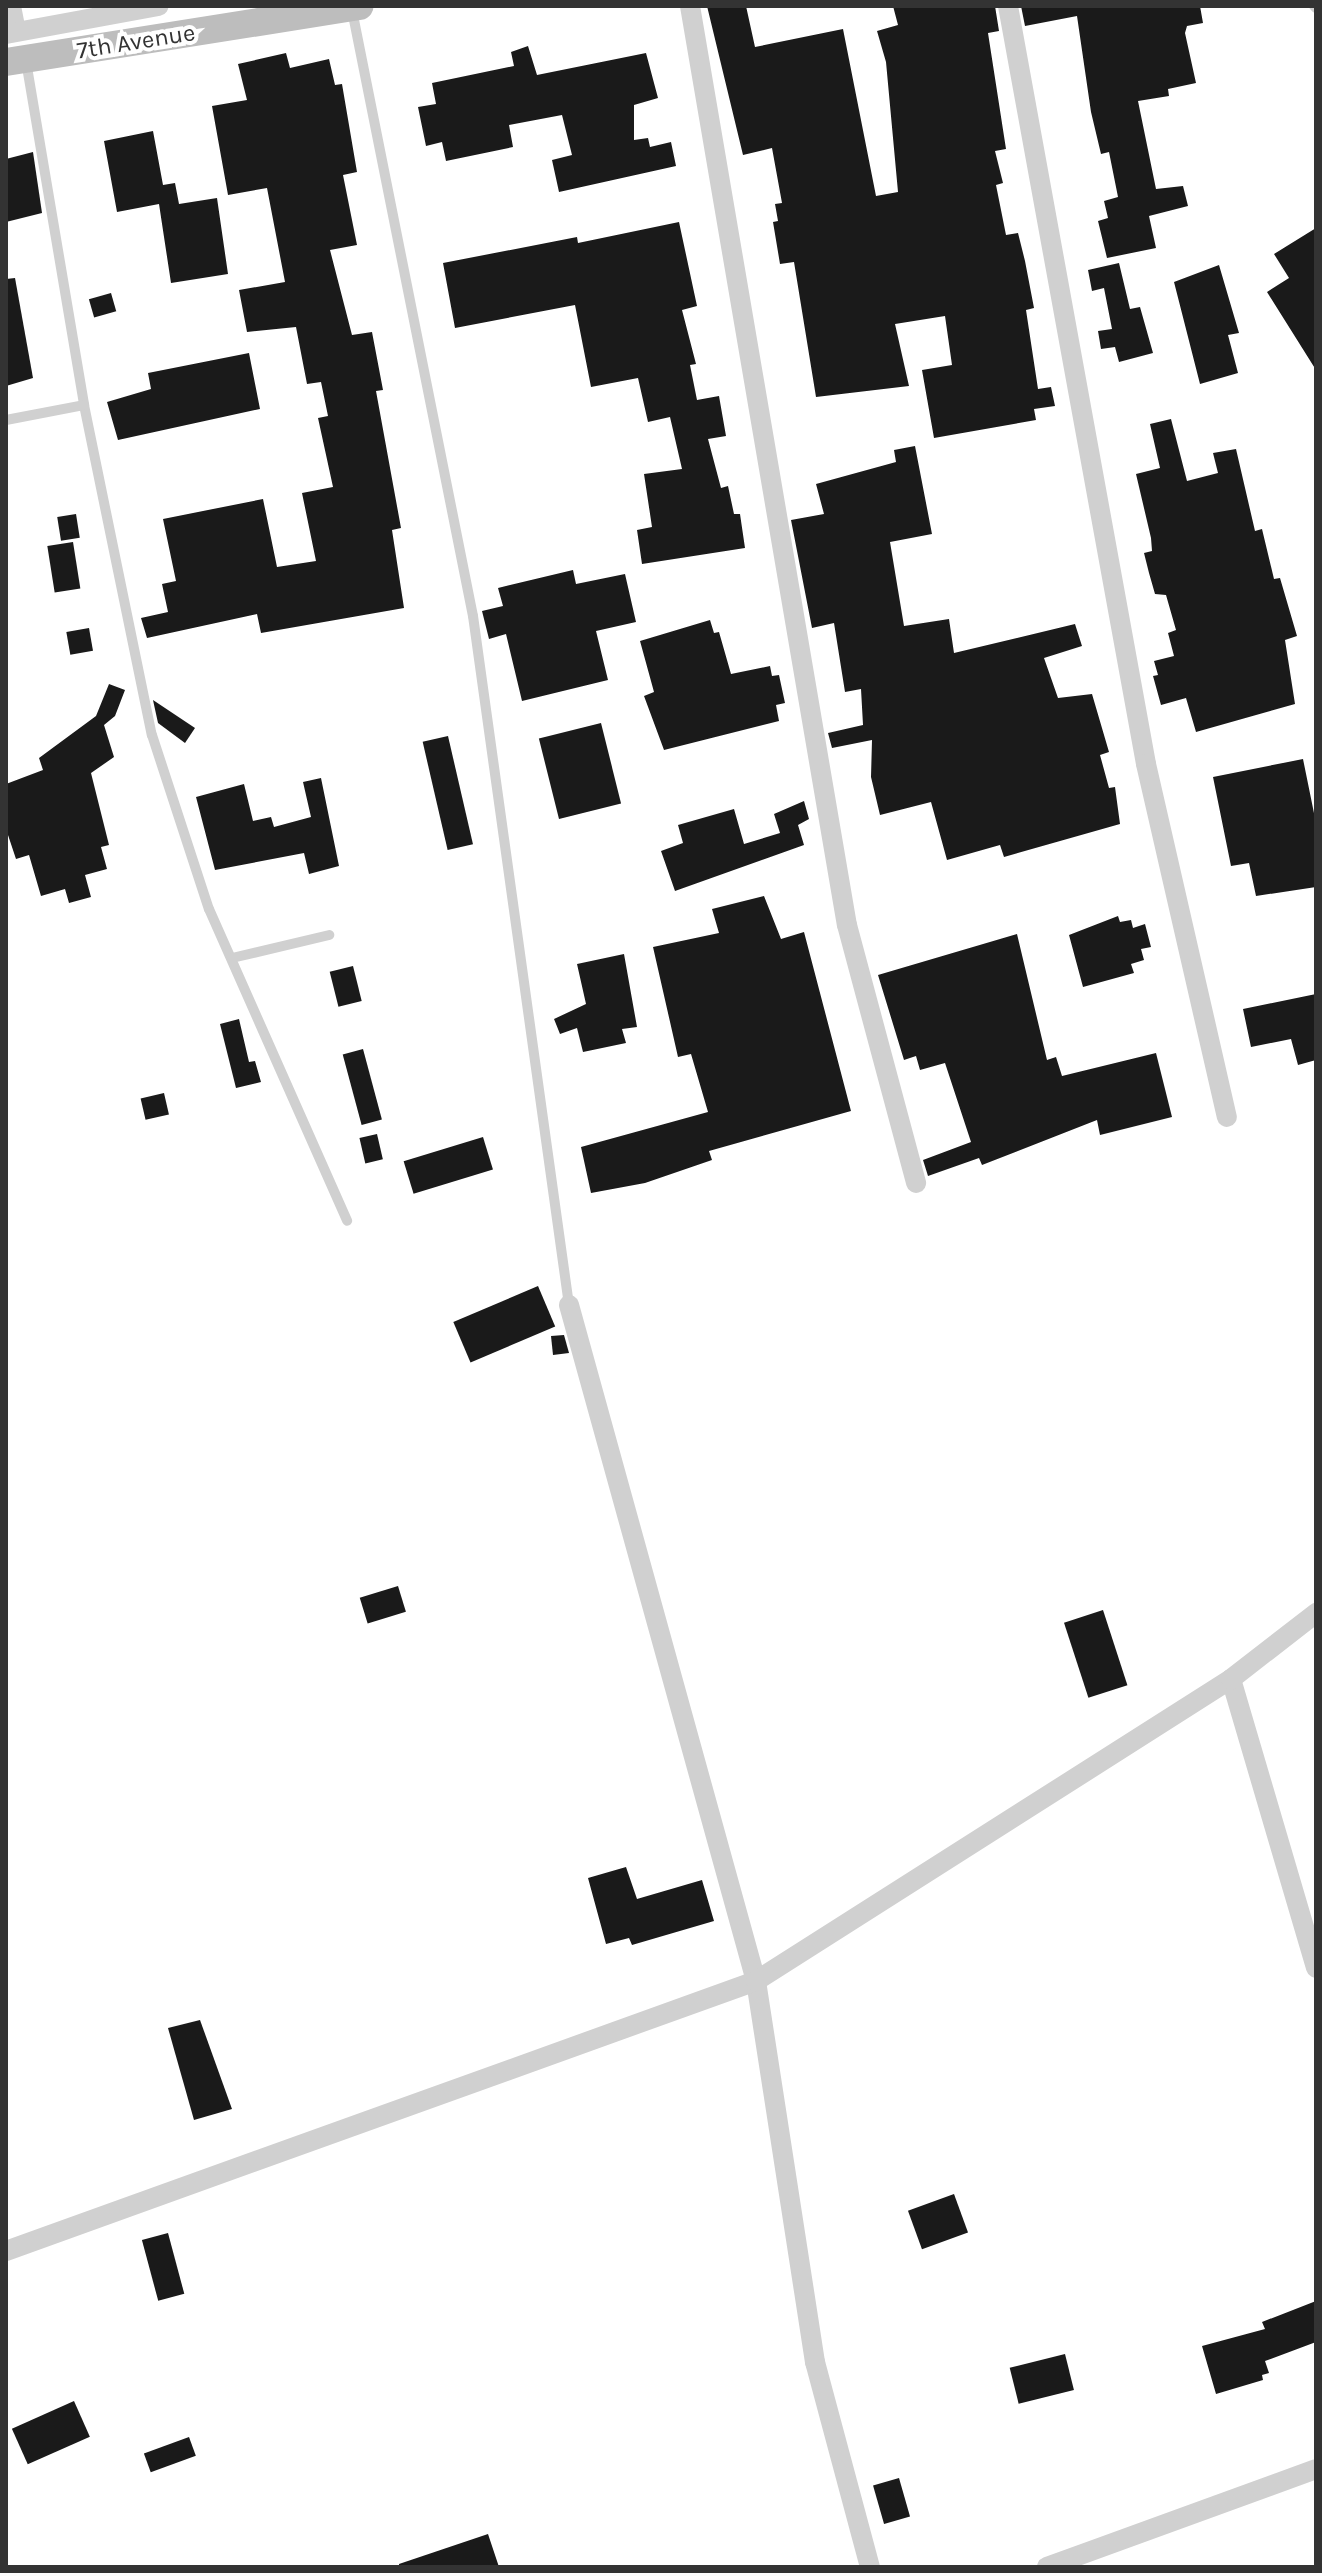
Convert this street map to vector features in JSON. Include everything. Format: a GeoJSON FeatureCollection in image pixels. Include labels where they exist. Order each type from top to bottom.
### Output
{"type":"FeatureCollection","features":[{"type":"Feature","properties":{"kind":"main road","name":"7th Avenue"},"geometry":{"type":"LineString","coordinates":[[16,61],[356,7]]}},
{"type":"Feature","properties":{"kind":"street"},"geometry":{"type":"LineString","coordinates":[[11,6],[11,33],[158,6]]}},
{"type":"Feature","properties":{"kind":"street"},"geometry":{"type":"LineString","coordinates":[[690,6],[847,925],[916,1183]]}},
{"type":"Feature","properties":{"kind":"street"},"geometry":{"type":"LineString","coordinates":[[1008,6],[1146,764],[1227,1117]]}},
{"type":"Feature","properties":{"kind":"street"},"geometry":{"type":"LineString","coordinates":[[569,1305],[756,1981],[815,2362],[866,2566]]}},
{"type":"Feature","properties":{"kind":"street"},"geometry":{"type":"LineString","coordinates":[[6,2251],[756,1981],[1231,1679],[1316,1613]]}},
{"type":"Feature","properties":{"kind":"street"},"geometry":{"type":"LineString","coordinates":[[1231,1679],[1316,1968]]}},
{"type":"Feature","properties":{"kind":"street"},"geometry":{"type":"LineString","coordinates":[[1047,2567],[1316,2469]]}},
{"type":"Feature","properties":{"kind":"lane"},"geometry":{"type":"LineString","coordinates":[[356,7],[473,616],[569,1305]]}},
{"type":"Feature","properties":{"kind":"lane"},"geometry":{"type":"LineString","coordinates":[[16,61],[152,735],[209,909],[347,1221]]}},
{"type":"Feature","properties":{"kind":"lane"},"geometry":{"type":"LineString","coordinates":[[6,420],[84,405]]}},
{"type":"Feature","properties":{"kind":"lane"},"geometry":{"type":"LineString","coordinates":[[232,958],[329,935]]}},
{"type":"Feature","properties":{"kind":"building"},"geometry":{"type":"Polygon","coordinates":[[[707,6],[746,6],[755,47],[843,29],[876,196],[898,192],[886,62],[877,31],[898,25],[893,6],[995,6],[999,31],[988,33],[1006,149],[995,151],[1003,183],[996,185],[1006,235],[1018,233],[1025,261],[1034,308],[1026,310],[1038,389],[1051,387],[1055,406],[1034,409],[1036,420],[934,438],[922,370],[952,365],[945,316],[895,324],[909,386],[816,397],[794,262],[780,264],[773,222],[778,221],[775,204],[782,203],[772,148],[743,155],[707,6]]]}},
{"type":"Feature","properties":{"kind":"building"},"geometry":{"type":"Polygon","coordinates":[[[1021,6],[1200,6],[1203,23],[1187,26],[1185,33],[1196,83],[1168,89],[1169,96],[1138,101],[1156,189],[1183,186],[1188,206],[1149,216],[1156,248],[1107,258],[1098,221],[1108,218],[1104,201],[1118,197],[1109,152],[1101,154],[1091,112],[1077,16],[1025,26],[1021,6]]]}},
{"type":"Feature","properties":{"kind":"building"},"geometry":{"type":"Polygon","coordinates":[[[528,46],[537,75],[646,53],[658,98],[634,105],[634,140],[648,138],[650,147],[671,142],[676,166],[559,192],[552,160],[572,155],[562,115],[509,125],[513,147],[446,161],[442,142],[426,146],[418,107],[436,104],[432,83],[514,66],[511,52],[528,46]]]}},
{"type":"Feature","properties":{"kind":"building"},"geometry":{"type":"Polygon","coordinates":[[[286,53],[290,68],[329,59],[335,85],[342,84],[357,172],[343,175],[357,245],[330,250],[352,335],[372,332],[383,390],[376,391],[401,528],[392,530],[404,608],[261,633],[257,614],[147,638],[141,618],[168,612],[162,584],[176,581],[163,519],[263,499],[277,567],[316,561],[302,493],[333,487],[318,418],[328,416],[321,382],[307,384],[296,327],[247,332],[239,290],[285,282],[267,188],[228,195],[212,106],[247,100],[238,64],[286,53]]]}},
{"type":"Feature","properties":{"kind":"building"},"geometry":{"type":"Polygon","coordinates":[[[153,131],[163,185],[175,183],[179,204],[217,198],[228,274],[171,283],[159,204],[117,212],[104,141],[153,131]]]}},
{"type":"Feature","properties":{"kind":"building"},"geometry":{"type":"Polygon","coordinates":[[[33,152],[42,213],[6,222],[6,159],[33,152]]]}},
{"type":"Feature","properties":{"kind":"building"},"geometry":{"type":"Polygon","coordinates":[[[679,222],[697,306],[682,310],[696,364],[690,365],[697,400],[719,396],[726,436],[708,439],[721,488],[728,486],[734,514],[740,514],[745,548],[642,564],[637,530],[652,527],[644,474],[682,469],[670,417],[648,422],[638,378],[591,387],[575,305],[455,328],[443,263],[577,237],[578,243],[679,222]]]}},
{"type":"Feature","properties":{"kind":"building"},"geometry":{"type":"Polygon","coordinates":[[[1316,228],[1316,370],[1267,292],[1289,278],[1274,254],[1316,228]]]}},
{"type":"Feature","properties":{"kind":"building"},"geometry":{"type":"Polygon","coordinates":[[[1119,263],[1130,309],[1140,307],[1153,353],[1119,362],[1115,347],[1101,349],[1098,331],[1112,329],[1104,288],[1092,291],[1088,270],[1119,263]]]}},
{"type":"Feature","properties":{"kind":"building"},"geometry":{"type":"Polygon","coordinates":[[[1219,265],[1239,333],[1228,335],[1238,373],[1200,384],[1174,282],[1219,265]]]}},
{"type":"Feature","properties":{"kind":"building"},"geometry":{"type":"Polygon","coordinates":[[[15,278],[33,378],[6,386],[6,279],[15,278]]]}},
{"type":"Feature","properties":{"kind":"building"},"geometry":{"type":"Polygon","coordinates":[[[111,293],[116,311],[94,318],[89,299],[111,293]]]}},
{"type":"Feature","properties":{"kind":"building"},"geometry":{"type":"Polygon","coordinates":[[[249,353],[260,409],[118,440],[107,402],[151,389],[148,373],[249,353]]]}},
{"type":"Feature","properties":{"kind":"building"},"geometry":{"type":"Polygon","coordinates":[[[1171,419],[1187,481],[1218,473],[1213,453],[1236,449],[1255,531],[1262,529],[1274,579],[1280,578],[1297,636],[1285,640],[1295,704],[1196,732],[1186,698],[1161,705],[1153,676],[1158,675],[1154,661],[1174,656],[1168,633],[1176,630],[1166,595],[1155,594],[1149,573],[1144,553],[1152,551],[1151,538],[1136,474],[1160,468],[1150,424],[1171,419]]]}},
{"type":"Feature","properties":{"kind":"building"},"geometry":{"type":"Polygon","coordinates":[[[915,446],[932,534],[890,542],[904,626],[949,619],[954,653],[1075,624],[1082,646],[1044,658],[1058,698],[1092,694],[1109,752],[1100,755],[1109,788],[1115,787],[1120,824],[1004,857],[1000,845],[947,860],[931,802],[880,815],[871,777],[872,740],[832,748],[828,733],[863,725],[861,689],[845,692],[834,623],[812,628],[791,520],[824,514],[816,484],[896,462],[894,450],[915,446]]]}},
{"type":"Feature","properties":{"kind":"building"},"geometry":{"type":"Polygon","coordinates":[[[76,514],[80,538],[61,541],[57,517],[76,514]]]}},
{"type":"Feature","properties":{"kind":"building"},"geometry":{"type":"Polygon","coordinates":[[[73,542],[80,588],[55,592],[47,546],[73,542]]]}},
{"type":"Feature","properties":{"kind":"building"},"geometry":{"type":"Polygon","coordinates":[[[573,570],[576,584],[625,574],[636,622],[596,631],[608,680],[522,701],[506,634],[489,639],[482,611],[503,606],[498,588],[573,570]]]}},
{"type":"Feature","properties":{"kind":"building"},"geometry":{"type":"Polygon","coordinates":[[[710,620],[714,633],[719,632],[731,674],[770,666],[772,676],[779,675],[785,703],[776,705],[779,721],[664,750],[644,696],[654,692],[640,641],[710,620]]]}},
{"type":"Feature","properties":{"kind":"building"},"geometry":{"type":"Polygon","coordinates":[[[89,628],[93,651],[70,655],[66,632],[89,628]]]}},
{"type":"Feature","properties":{"kind":"building"},"geometry":{"type":"Polygon","coordinates":[[[109,684],[125,690],[115,716],[104,725],[114,757],[91,773],[109,845],[101,847],[107,869],[85,875],[91,897],[69,903],[65,889],[41,896],[29,855],[16,859],[6,829],[6,784],[43,770],[39,758],[96,716],[109,684]]]}},
{"type":"Feature","properties":{"kind":"building"},"geometry":{"type":"Polygon","coordinates":[[[153,700],[195,728],[185,743],[158,723],[153,700]]]}},
{"type":"Feature","properties":{"kind":"building"},"geometry":{"type":"Polygon","coordinates":[[[601,723],[621,804],[559,819],[539,738],[601,723]]]}},
{"type":"Feature","properties":{"kind":"building"},"geometry":{"type":"Polygon","coordinates":[[[448,736],[473,844],[448,850],[423,742],[448,736]]]}},
{"type":"Feature","properties":{"kind":"building"},"geometry":{"type":"Polygon","coordinates":[[[1303,759],[1316,823],[1316,887],[1256,896],[1249,863],[1231,866],[1213,777],[1303,759]]]}},
{"type":"Feature","properties":{"kind":"building"},"geometry":{"type":"Polygon","coordinates":[[[321,778],[339,866],[309,874],[304,853],[215,870],[196,797],[244,784],[253,821],[271,817],[274,827],[311,817],[303,782],[321,778]]]}},
{"type":"Feature","properties":{"kind":"building"},"geometry":{"type":"Polygon","coordinates":[[[804,801],[809,819],[798,825],[804,845],[675,891],[661,851],[683,843],[678,825],[734,809],[744,844],[780,833],[774,814],[804,801]]]}},
{"type":"Feature","properties":{"kind":"building"},"geometry":{"type":"Polygon","coordinates":[[[764,896],[781,939],[804,932],[851,1111],[709,1151],[712,1160],[645,1183],[591,1193],[581,1147],[708,1112],[691,1054],[678,1057],[653,947],[719,933],[712,909],[764,896]]]}},
{"type":"Feature","properties":{"kind":"building"},"geometry":{"type":"Polygon","coordinates":[[[1118,916],[1120,922],[1131,920],[1133,928],[1145,924],[1151,947],[1141,949],[1144,960],[1131,964],[1134,973],[1083,987],[1069,935],[1118,916]]]}},
{"type":"Feature","properties":{"kind":"building"},"geometry":{"type":"Polygon","coordinates":[[[1017,934],[1047,1060],[1056,1057],[1062,1076],[1156,1053],[1172,1117],[1100,1135],[1097,1120],[982,1165],[979,1158],[928,1176],[923,1160],[971,1142],[945,1063],[920,1070],[916,1056],[904,1060],[878,975],[1017,934]]]}},
{"type":"Feature","properties":{"kind":"building"},"geometry":{"type":"Polygon","coordinates":[[[624,954],[637,1027],[622,1029],[626,1043],[583,1052],[577,1028],[560,1034],[554,1019],[586,1004],[577,964],[624,954]]]}},
{"type":"Feature","properties":{"kind":"building"},"geometry":{"type":"Polygon","coordinates":[[[353,966],[362,1001],[338,1007],[330,972],[353,966]]]}},
{"type":"Feature","properties":{"kind":"building"},"geometry":{"type":"Polygon","coordinates":[[[1316,994],[1316,1060],[1298,1065],[1291,1039],[1251,1047],[1243,1009],[1316,994]]]}},
{"type":"Feature","properties":{"kind":"building"},"geometry":{"type":"Polygon","coordinates":[[[239,1019],[249,1062],[255,1061],[261,1082],[236,1088],[220,1024],[239,1019]]]}},
{"type":"Feature","properties":{"kind":"building"},"geometry":{"type":"Polygon","coordinates":[[[363,1049],[382,1120],[362,1125],[343,1054],[363,1049]]]}},
{"type":"Feature","properties":{"kind":"building"},"geometry":{"type":"Polygon","coordinates":[[[164,1093],[169,1114],[146,1120],[141,1098],[164,1093]]]}},
{"type":"Feature","properties":{"kind":"building"},"geometry":{"type":"Polygon","coordinates":[[[377,1134],[383,1159],[365,1163],[359,1138],[377,1134]]]}},
{"type":"Feature","properties":{"kind":"building"},"geometry":{"type":"Polygon","coordinates":[[[483,1137],[493,1170],[414,1194],[404,1161],[483,1137]]]}},
{"type":"Feature","properties":{"kind":"building"},"geometry":{"type":"Polygon","coordinates":[[[538,1286],[555,1327],[471,1362],[453,1322],[538,1286]]]}},
{"type":"Feature","properties":{"kind":"building"},"geometry":{"type":"Polygon","coordinates":[[[564,1335],[569,1353],[553,1355],[551,1336],[564,1335]]]}},
{"type":"Feature","properties":{"kind":"building"},"geometry":{"type":"Polygon","coordinates":[[[398,1586],[406,1612],[368,1624],[360,1598],[398,1586]]]}},
{"type":"Feature","properties":{"kind":"building"},"geometry":{"type":"Polygon","coordinates":[[[1103,1610],[1127,1685],[1088,1698],[1064,1623],[1103,1610]]]}},
{"type":"Feature","properties":{"kind":"building"},"geometry":{"type":"Polygon","coordinates":[[[626,1867],[637,1899],[702,1880],[714,1921],[632,1945],[629,1938],[606,1944],[588,1878],[626,1867]]]}},
{"type":"Feature","properties":{"kind":"building"},"geometry":{"type":"Polygon","coordinates":[[[200,2020],[232,2109],[194,2120],[168,2028],[200,2020]]]}},
{"type":"Feature","properties":{"kind":"building"},"geometry":{"type":"Polygon","coordinates":[[[954,2194],[968,2233],[922,2249],[908,2211],[954,2194]]]}},
{"type":"Feature","properties":{"kind":"building"},"geometry":{"type":"Polygon","coordinates":[[[168,2233],[184,2294],[158,2301],[142,2240],[168,2233]]]}},
{"type":"Feature","properties":{"kind":"building"},"geometry":{"type":"Polygon","coordinates":[[[1316,2301],[1316,2342],[1265,2361],[1269,2373],[1262,2375],[1263,2380],[1216,2394],[1202,2346],[1265,2329],[1262,2322],[1316,2301]]]}},
{"type":"Feature","properties":{"kind":"building"},"geometry":{"type":"Polygon","coordinates":[[[1065,2354],[1074,2390],[1019,2404],[1010,2368],[1065,2354]]]}},
{"type":"Feature","properties":{"kind":"building"},"geometry":{"type":"Polygon","coordinates":[[[74,2401],[90,2437],[28,2464],[12,2429],[74,2401]]]}},
{"type":"Feature","properties":{"kind":"building"},"geometry":{"type":"Polygon","coordinates":[[[189,2437],[196,2456],[151,2472],[144,2453],[189,2437]]]}},
{"type":"Feature","properties":{"kind":"building"},"geometry":{"type":"Polygon","coordinates":[[[899,2478],[910,2516],[884,2524],[873,2485],[899,2478]]]}},
{"type":"Feature","properties":{"kind":"building"},"geometry":{"type":"Polygon","coordinates":[[[488,2534],[499,2567],[399,2567],[399,2564],[488,2534]]]}}]}
